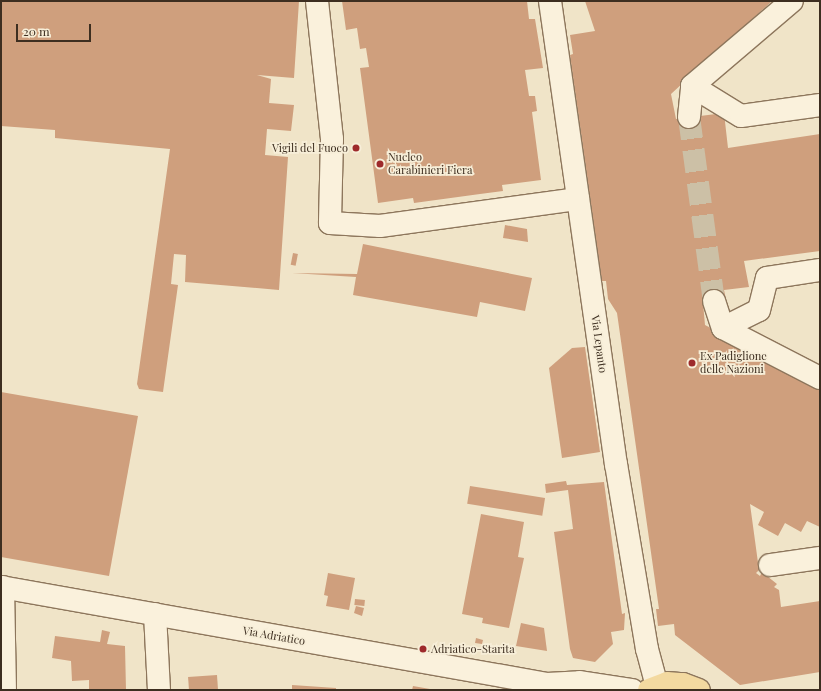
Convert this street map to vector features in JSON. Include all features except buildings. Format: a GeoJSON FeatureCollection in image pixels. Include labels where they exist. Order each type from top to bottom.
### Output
{"type":"FeatureCollection","features":[{"type":"Feature","properties":{"kind":"main road"},"geometry":{"type":"LineString","coordinates":[[653,688],[683,684],[699,690]]}},
{"type":"Feature","properties":{"kind":"street"},"geometry":{"type":"LineString","coordinates":[[317,1],[332,139],[330,222],[380,226],[578,199]]}},
{"type":"Feature","properties":{"kind":"street","name":"Via Lepanto"},"geometry":{"type":"LineString","coordinates":[[550,1],[616,464],[653,688]]}},
{"type":"Feature","properties":{"kind":"street"},"geometry":{"type":"LineString","coordinates":[[689,117],[692,86],[792,1]]}},
{"type":"Feature","properties":{"kind":"street"},"geometry":{"type":"LineString","coordinates":[[692,86],[741,116],[820,105]]}},
{"type":"Feature","properties":{"kind":"street"},"geometry":{"type":"LineString","coordinates":[[724,328],[760,310],[767,278],[820,270]]}},
{"type":"Feature","properties":{"kind":"street"},"geometry":{"type":"LineString","coordinates":[[714,301],[724,328],[820,378]]}},
{"type":"Feature","properties":{"kind":"street"},"geometry":{"type":"LineString","coordinates":[[770,565],[820,558]]}},
{"type":"Feature","properties":{"kind":"street"},"geometry":{"type":"LineString","coordinates":[[2,587],[5,690]]}},
{"type":"Feature","properties":{"kind":"street","name":"Via Adriatico"},"geometry":{"type":"LineString","coordinates":[[2,587],[553,687],[580,682],[632,690]]}},
{"type":"Feature","properties":{"kind":"street"},"geometry":{"type":"LineString","coordinates":[[155,614],[159,690]]}},
{"type":"Feature","properties":{"kind":"tunnel"},"geometry":{"type":"LineString","coordinates":[[689,117],[714,301]]}},
{"type":"Feature","properties":{"kind":"place","name":"Vigili del Fuoco"},"geometry":{"type":"Point","coordinates":[356,148]}},
{"type":"Feature","properties":{"kind":"place","name":"Nucleo Carabinieri Fiera"},"geometry":{"type":"Point","coordinates":[380,164]}},
{"type":"Feature","properties":{"kind":"place","name":"Ex Padiglione delle Nazioni"},"geometry":{"type":"Point","coordinates":[692,363]}},
{"type":"Feature","properties":{"kind":"place","name":"Adriatico-Starita"},"geometry":{"type":"Point","coordinates":[423,649]}}]}
